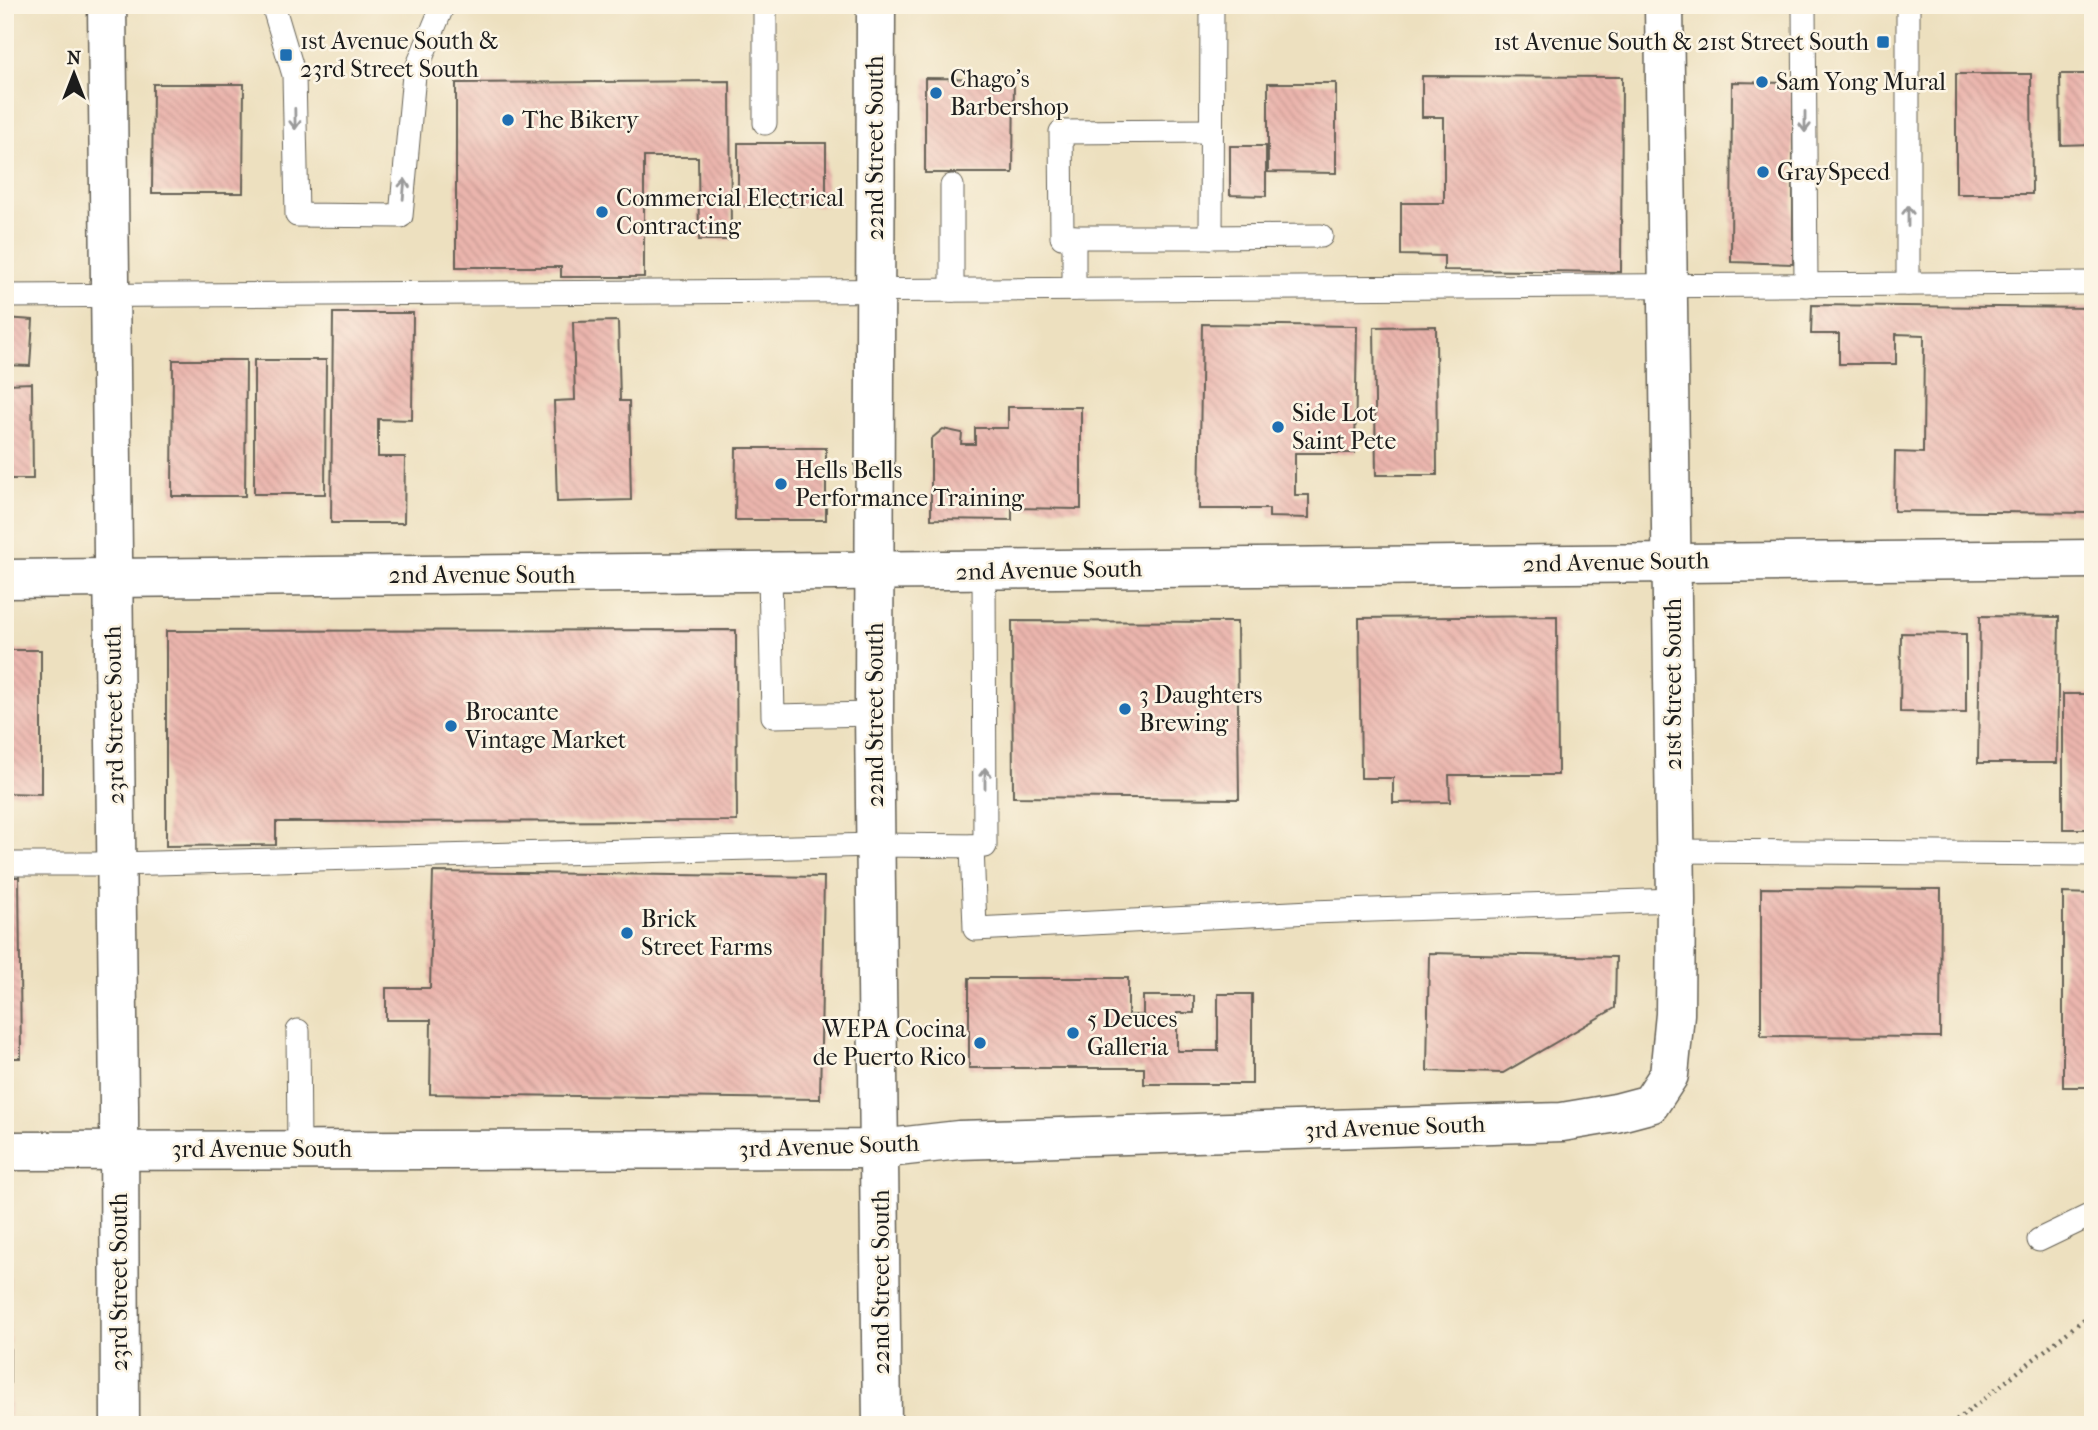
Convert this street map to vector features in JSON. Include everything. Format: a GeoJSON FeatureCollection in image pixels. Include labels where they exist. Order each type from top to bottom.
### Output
{"type":"FeatureCollection","features":[{"type":"Feature","properties":{"kind":"street","name":"23rd Street South"},"geometry":{"type":"LineString","coordinates":[[107,5],[120,1425]]}},
{"type":"Feature","properties":{"kind":"street","name":"22nd Street South"},"geometry":{"type":"LineString","coordinates":[[876,5],[874,714],[882,1425]]}},
{"type":"Feature","properties":{"kind":"street","name":"21st Street South"},"geometry":{"type":"LineString","coordinates":[[1650,1104],[1669,1075],[1675,1014],[1676,900],[1664,5]]}},
{"type":"Feature","properties":{"kind":"street","name":"2nd Avenue South"},"geometry":{"type":"LineString","coordinates":[[5,579],[2093,559]]}},
{"type":"Feature","properties":{"kind":"street","name":"3rd Avenue South"},"geometry":{"type":"LineString","coordinates":[[5,1151],[880,1149],[959,1140],[1562,1122],[1650,1104]]}},
{"type":"Feature","properties":{"kind":"lane"},"geometry":{"type":"LineString","coordinates":[[273,5],[294,75],[297,215],[401,216],[414,75],[443,5]]}},
{"type":"Feature","properties":{"kind":"lane"},"geometry":{"type":"LineString","coordinates":[[765,5],[765,122]]}},
{"type":"Feature","properties":{"kind":"lane"},"geometry":{"type":"LineString","coordinates":[[1211,237],[1212,5]]}},
{"type":"Feature","properties":{"kind":"lane"},"geometry":{"type":"LineString","coordinates":[[1804,5],[1806,285]]}},
{"type":"Feature","properties":{"kind":"lane"},"geometry":{"type":"LineString","coordinates":[[1908,5],[1908,284]]}},
{"type":"Feature","properties":{"kind":"lane"},"geometry":{"type":"LineString","coordinates":[[1210,131],[1061,132],[1062,237],[1321,236]]}},
{"type":"Feature","properties":{"kind":"lane"},"geometry":{"type":"LineString","coordinates":[[952,186],[952,290]]}},
{"type":"Feature","properties":{"kind":"lane"},"geometry":{"type":"LineString","coordinates":[[1073,237],[1073,289]]}},
{"type":"Feature","properties":{"kind":"lane"},"geometry":{"type":"LineString","coordinates":[[5,296],[2093,283]]}},
{"type":"Feature","properties":{"kind":"lane"},"geometry":{"type":"LineString","coordinates":[[984,571],[975,929],[1311,912],[1676,900]]}},
{"type":"Feature","properties":{"kind":"lane"},"geometry":{"type":"LineString","coordinates":[[771,573],[773,716],[874,714]]}},
{"type":"Feature","properties":{"kind":"lane"},"geometry":{"type":"LineString","coordinates":[[5,864],[115,864],[875,845],[979,846]]}},
{"type":"Feature","properties":{"kind":"lane"},"geometry":{"type":"LineString","coordinates":[[1674,851],[2093,855]]}},
{"type":"Feature","properties":{"kind":"lane"},"geometry":{"type":"LineString","coordinates":[[298,1031],[299,1149]]}},
{"type":"Feature","properties":{"kind":"lane"},"geometry":{"type":"LineString","coordinates":[[2039,1240],[2093,1214]]}},
{"type":"Feature","properties":{"kind":"path"},"geometry":{"type":"LineString","coordinates":[[1951,1425],[2093,1312]]}},
{"type":"Feature","properties":{"kind":"building"},"geometry":{"type":"Polygon","coordinates":[[[1956,74],[2031,74],[2032,194],[1956,194],[1956,74]]]}},
{"type":"Feature","properties":{"kind":"building"},"geometry":{"type":"Polygon","coordinates":[[[2060,74],[2093,74],[2093,144],[2061,145],[2060,74]]]}},
{"type":"Feature","properties":{"kind":"building"},"geometry":{"type":"Polygon","coordinates":[[[1422,76],[1622,77],[1621,272],[1444,270],[1444,256],[1401,255],[1401,203],[1444,203],[1444,117],[1422,117],[1422,76]]]}},
{"type":"Feature","properties":{"kind":"building"},"geometry":{"type":"Polygon","coordinates":[[[925,78],[1014,79],[1013,173],[925,173],[925,78]]]}},
{"type":"Feature","properties":{"kind":"building"},"geometry":{"type":"Polygon","coordinates":[[[730,81],[731,240],[699,240],[698,157],[644,157],[644,277],[561,277],[561,267],[456,267],[456,83],[730,81]]]}},
{"type":"Feature","properties":{"kind":"building","name":"GraySpeed"},"geometry":{"type":"Polygon","coordinates":[[[1732,82],[1793,83],[1793,264],[1731,262],[1732,82]]]}},
{"type":"Feature","properties":{"kind":"building"},"geometry":{"type":"Polygon","coordinates":[[[1268,83],[1336,83],[1336,173],[1268,172],[1268,83]]]}},
{"type":"Feature","properties":{"kind":"building"},"geometry":{"type":"Polygon","coordinates":[[[153,84],[244,84],[243,193],[152,193],[153,84]]]}},
{"type":"Feature","properties":{"kind":"building"},"geometry":{"type":"Polygon","coordinates":[[[738,143],[826,143],[826,206],[738,206],[738,143]]]}},
{"type":"Feature","properties":{"kind":"building"},"geometry":{"type":"Polygon","coordinates":[[[1230,146],[1266,146],[1266,196],[1230,195],[1230,146]]]}},
{"type":"Feature","properties":{"kind":"building"},"geometry":{"type":"Polygon","coordinates":[[[1812,305],[2093,308],[2093,513],[1894,511],[1895,452],[1923,453],[1924,335],[1896,334],[1896,364],[1839,364],[1839,334],[1811,334],[1812,305]]]}},
{"type":"Feature","properties":{"kind":"building"},"geometry":{"type":"Polygon","coordinates":[[[333,313],[413,313],[412,420],[378,419],[378,457],[405,457],[404,523],[331,523],[333,313]]]}},
{"type":"Feature","properties":{"kind":"building"},"geometry":{"type":"Polygon","coordinates":[[[5,318],[33,320],[30,366],[5,365],[5,318]]]}},
{"type":"Feature","properties":{"kind":"building"},"geometry":{"type":"Polygon","coordinates":[[[618,321],[620,401],[629,401],[631,500],[557,502],[554,401],[575,400],[573,322],[618,321]]]}},
{"type":"Feature","properties":{"kind":"building","name":"Side Lot Saint Pete"},"geometry":{"type":"Polygon","coordinates":[[[1202,324],[1357,326],[1355,453],[1295,453],[1295,495],[1309,495],[1309,518],[1269,517],[1269,509],[1199,509],[1202,324]]]}},
{"type":"Feature","properties":{"kind":"building"},"geometry":{"type":"Polygon","coordinates":[[[1436,326],[1437,475],[1376,475],[1374,327],[1436,326]]]}},
{"type":"Feature","properties":{"kind":"building"},"geometry":{"type":"Polygon","coordinates":[[[173,360],[246,360],[245,496],[172,496],[173,360]]]}},
{"type":"Feature","properties":{"kind":"building"},"geometry":{"type":"Polygon","coordinates":[[[254,360],[326,360],[325,494],[254,494],[254,360]]]}},
{"type":"Feature","properties":{"kind":"building"},"geometry":{"type":"Polygon","coordinates":[[[32,383],[33,479],[5,479],[5,384],[32,383]]]}},
{"type":"Feature","properties":{"kind":"building"},"geometry":{"type":"Polygon","coordinates":[[[1008,407],[1081,407],[1081,509],[1012,508],[1012,520],[931,519],[931,439],[943,429],[962,433],[961,444],[975,444],[975,428],[1008,428],[1008,407]]]}},
{"type":"Feature","properties":{"kind":"building","name":"Hells Bells Performance Training"},"geometry":{"type":"Polygon","coordinates":[[[736,448],[826,448],[826,520],[735,520],[736,448]]]}},
{"type":"Feature","properties":{"kind":"building"},"geometry":{"type":"Polygon","coordinates":[[[1557,616],[1558,775],[1449,775],[1450,802],[1393,803],[1393,778],[1361,778],[1359,618],[1557,616]]]}},
{"type":"Feature","properties":{"kind":"building"},"geometry":{"type":"Polygon","coordinates":[[[1980,616],[2059,617],[2057,763],[1978,763],[1980,616]]]}},
{"type":"Feature","properties":{"kind":"building","name":"3 Daughters Brewing"},"geometry":{"type":"Polygon","coordinates":[[[1012,621],[1237,622],[1239,799],[1013,797],[1012,621]]]}},
{"type":"Feature","properties":{"kind":"building","name":"Brocante Vintage Market"},"geometry":{"type":"Polygon","coordinates":[[[736,630],[737,821],[276,822],[276,845],[166,846],[166,631],[736,630]]]}},
{"type":"Feature","properties":{"kind":"building"},"geometry":{"type":"Polygon","coordinates":[[[1901,633],[1966,634],[1966,713],[1900,712],[1901,633]]]}},
{"type":"Feature","properties":{"kind":"building"},"geometry":{"type":"Polygon","coordinates":[[[5,650],[41,650],[41,794],[5,793],[5,650]]]}},
{"type":"Feature","properties":{"kind":"building"},"geometry":{"type":"Polygon","coordinates":[[[2063,694],[2093,694],[2093,829],[2063,829],[2063,694]]]}},
{"type":"Feature","properties":{"kind":"building","name":"Brick Street Farms"},"geometry":{"type":"Polygon","coordinates":[[[433,872],[824,877],[820,1099],[430,1094],[431,1020],[386,1020],[386,988],[430,988],[433,872]]]}},
{"type":"Feature","properties":{"kind":"building"},"geometry":{"type":"Polygon","coordinates":[[[5,877],[19,877],[21,1058],[5,1058],[5,877]]]}},
{"type":"Feature","properties":{"kind":"building"},"geometry":{"type":"Polygon","coordinates":[[[1761,888],[1941,889],[1940,1037],[1761,1036],[1761,888]]]}},
{"type":"Feature","properties":{"kind":"building"},"geometry":{"type":"Polygon","coordinates":[[[2063,893],[2093,894],[2093,1087],[2063,1087],[2063,893]]]}},
{"type":"Feature","properties":{"kind":"building"},"geometry":{"type":"Polygon","coordinates":[[[1429,953],[1616,957],[1615,1008],[1503,1073],[1427,1071],[1429,953]]]}},
{"type":"Feature","properties":{"kind":"building","name":"5 Deuces Galleria"},"geometry":{"type":"Polygon","coordinates":[[[969,978],[1128,978],[1128,1015],[1143,1015],[1143,996],[1194,996],[1194,1013],[1177,1013],[1177,1051],[1218,1051],[1218,994],[1252,994],[1252,1084],[1144,1084],[1144,1068],[969,1068],[969,978]]]}},
{"type":"Feature","properties":{"kind":"building"},"geometry":{"type":"Polygon","coordinates":[[[5,1256],[10,1256],[10,1416],[5,1416],[5,1256]]]}},
{"type":"Feature","properties":{"kind":"place","name":"1st Avenue South & 21st Street South"},"geometry":{"type":"Point","coordinates":[1883,42]}},
{"type":"Feature","properties":{"kind":"place","name":"1st Avenue South & 23rd Street South"},"geometry":{"type":"Point","coordinates":[286,55]}},
{"type":"Feature","properties":{"kind":"place","name":"Sam Yong Mural"},"geometry":{"type":"Point","coordinates":[1762,82]}},
{"type":"Feature","properties":{"kind":"place","name":"Chago's Barbershop"},"geometry":{"type":"Point","coordinates":[936,93]}},
{"type":"Feature","properties":{"kind":"place","name":"The Bikery"},"geometry":{"type":"Point","coordinates":[508,120]}},
{"type":"Feature","properties":{"kind":"place","name":"GraySpeed"},"geometry":{"type":"Point","coordinates":[1763,172]}},
{"type":"Feature","properties":{"kind":"place","name":"Commercial Electrical Contracting"},"geometry":{"type":"Point","coordinates":[602,212]}},
{"type":"Feature","properties":{"kind":"place","name":"Side Lot Saint Pete"},"geometry":{"type":"Point","coordinates":[1278,427]}},
{"type":"Feature","properties":{"kind":"place","name":"Hells Bells Performance Training"},"geometry":{"type":"Point","coordinates":[781,484]}},
{"type":"Feature","properties":{"kind":"place","name":"3 Daughters Brewing"},"geometry":{"type":"Point","coordinates":[1125,709]}},
{"type":"Feature","properties":{"kind":"place","name":"Brocante Vintage Market"},"geometry":{"type":"Point","coordinates":[451,726]}},
{"type":"Feature","properties":{"kind":"place","name":"Brick Street Farms"},"geometry":{"type":"Point","coordinates":[627,933]}},
{"type":"Feature","properties":{"kind":"place","name":"5 Deuces Galleria"},"geometry":{"type":"Point","coordinates":[1073,1033]}},
{"type":"Feature","properties":{"kind":"place","name":"WEPA Cocina de Puerto Rico"},"geometry":{"type":"Point","coordinates":[980,1043]}}]}
